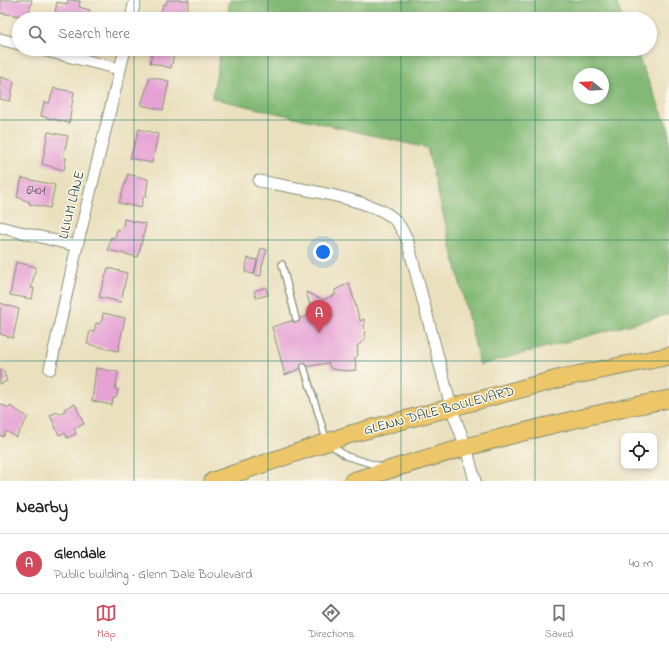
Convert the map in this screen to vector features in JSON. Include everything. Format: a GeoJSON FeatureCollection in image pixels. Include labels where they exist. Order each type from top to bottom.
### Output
{"type":"FeatureCollection","features":[{"type":"Feature","properties":{"kind":"main road","name":"GLENN DALE BOULEVARD"},"geometry":{"type":"LineString","coordinates":[[213,481],[327,442],[451,407],[562,378],[669,356]]}},
{"type":"Feature","properties":{"kind":"main road"},"geometry":{"type":"LineString","coordinates":[[352,481],[466,447],[610,410],[669,399]]}},
{"type":"Feature","properties":{"kind":"street"},"geometry":{"type":"LineString","coordinates":[[132,12],[135,0]]}},
{"type":"Feature","properties":{"kind":"street"},"geometry":{"type":"LineString","coordinates":[[0,39],[12,42]]}},
{"type":"Feature","properties":{"kind":"street"},"geometry":{"type":"LineString","coordinates":[[67,56],[120,69]]}},
{"type":"Feature","properties":{"kind":"street","name":"LILIUM LANE"},"geometry":{"type":"LineString","coordinates":[[50,368],[77,246],[123,56]]}},
{"type":"Feature","properties":{"kind":"street"},"geometry":{"type":"LineString","coordinates":[[259,181],[353,200],[392,217],[401,228],[411,253],[451,407],[466,447],[475,481]]}},
{"type":"Feature","properties":{"kind":"street"},"geometry":{"type":"LineString","coordinates":[[0,227],[77,246]]}},
{"type":"Feature","properties":{"kind":"lane"},"geometry":{"type":"LineString","coordinates":[[282,264],[296,319]]}},
{"type":"Feature","properties":{"kind":"lane"},"geometry":{"type":"LineString","coordinates":[[304,367],[327,442],[346,456],[390,469]]}},
{"type":"Feature","properties":{"kind":"green space"},"geometry":{"type":"Polygon","coordinates":[[[230,0],[615,0],[620,12],[228,12],[230,0]]]}},
{"type":"Feature","properties":{"kind":"green space"},"geometry":{"type":"Polygon","coordinates":[[[220,56],[638,56],[669,130],[669,314],[480,365],[427,148],[212,98],[220,56]]]}},
{"type":"Feature","properties":{"kind":"building"},"geometry":{"type":"Polygon","coordinates":[[[1,0],[32,0],[29,12],[12,12],[12,15],[0,13],[1,0]]]}},
{"type":"Feature","properties":{"kind":"building"},"geometry":{"type":"Polygon","coordinates":[[[68,0],[80,1],[79,7],[90,10],[90,12],[55,12],[57,2],[67,4],[68,0]]]}},
{"type":"Feature","properties":{"kind":"building"},"geometry":{"type":"Polygon","coordinates":[[[167,0],[189,0],[186,12],[161,12],[163,4],[166,5],[167,0]]]}},
{"type":"Feature","properties":{"kind":"building"},"geometry":{"type":"Polygon","coordinates":[[[152,56],[174,56],[171,68],[150,63],[152,56]]]}},
{"type":"Feature","properties":{"kind":"building"},"geometry":{"type":"Polygon","coordinates":[[[0,77],[14,81],[10,101],[0,99],[0,77]]]}},
{"type":"Feature","properties":{"kind":"building"},"geometry":{"type":"Polygon","coordinates":[[[150,77],[169,81],[163,110],[141,105],[150,77]]]}},
{"type":"Feature","properties":{"kind":"building"},"geometry":{"type":"Polygon","coordinates":[[[54,88],[74,92],[69,123],[41,116],[44,102],[49,103],[54,88]]]}},
{"type":"Feature","properties":{"kind":"building"},"geometry":{"type":"Polygon","coordinates":[[[139,129],[158,134],[152,163],[130,158],[139,129]]]}},
{"type":"Feature","properties":{"kind":"building"},"geometry":{"type":"Polygon","coordinates":[[[48,132],[68,136],[63,157],[66,158],[64,170],[42,164],[48,132]]]}},
{"type":"Feature","properties":{"kind":"building"},"geometry":{"type":"Polygon","coordinates":[[[128,174],[148,179],[146,197],[143,197],[141,208],[119,203],[128,174]]]}},
{"type":"Feature","properties":{"kind":"building"},"geometry":{"type":"Polygon","coordinates":[[[22,178],[55,185],[50,208],[29,204],[30,202],[17,197],[22,178]]]}},
{"type":"Feature","properties":{"kind":"building"},"geometry":{"type":"Polygon","coordinates":[[[124,219],[146,224],[138,257],[108,250],[111,237],[115,238],[117,229],[120,230],[123,227],[124,219]]]}},
{"type":"Feature","properties":{"kind":"building"},"geometry":{"type":"Polygon","coordinates":[[[261,248],[267,250],[261,269],[261,276],[254,275],[261,248]]]}},
{"type":"Feature","properties":{"kind":"building"},"geometry":{"type":"Polygon","coordinates":[[[248,258],[257,260],[254,274],[245,272],[248,258]]]}},
{"type":"Feature","properties":{"kind":"building"},"geometry":{"type":"Polygon","coordinates":[[[16,262],[36,267],[31,288],[34,288],[32,299],[10,295],[16,262]]]}},
{"type":"Feature","properties":{"kind":"building"},"geometry":{"type":"Polygon","coordinates":[[[108,268],[127,273],[121,302],[99,297],[108,268]]]}},
{"type":"Feature","properties":{"kind":"building"},"geometry":{"type":"Polygon","coordinates":[[[349,283],[360,321],[364,319],[365,340],[357,346],[358,355],[355,358],[356,370],[347,371],[331,369],[328,363],[304,367],[285,375],[272,327],[313,314],[306,292],[323,300],[335,295],[335,290],[349,283]]]}},
{"type":"Feature","properties":{"kind":"building"},"geometry":{"type":"Polygon","coordinates":[[[266,287],[268,295],[256,298],[254,291],[266,287]]]}},
{"type":"Feature","properties":{"kind":"building"},"geometry":{"type":"Polygon","coordinates":[[[0,303],[19,309],[13,338],[0,334],[0,303]]]}},
{"type":"Feature","properties":{"kind":"building"},"geometry":{"type":"Polygon","coordinates":[[[103,313],[125,318],[118,351],[87,344],[90,331],[94,332],[96,323],[99,324],[102,320],[103,313]]]}},
{"type":"Feature","properties":{"kind":"building"},"geometry":{"type":"Polygon","coordinates":[[[96,368],[118,372],[115,389],[118,390],[116,398],[113,398],[112,405],[92,401],[96,368]]]}},
{"type":"Feature","properties":{"kind":"building"},"geometry":{"type":"Polygon","coordinates":[[[3,370],[7,381],[0,384],[0,371],[3,370]]]}},
{"type":"Feature","properties":{"kind":"building"},"geometry":{"type":"Polygon","coordinates":[[[0,404],[9,408],[10,406],[28,417],[16,437],[6,431],[3,437],[0,435],[0,404]]]}},
{"type":"Feature","properties":{"kind":"building"},"geometry":{"type":"Polygon","coordinates":[[[75,404],[84,424],[74,429],[76,434],[67,438],[65,433],[59,435],[50,415],[58,412],[59,414],[65,411],[64,409],[75,404]]]}},
{"type":"Feature","properties":{"kind":"place","name":"Glendale"},"geometry":{"type":"Point","coordinates":[319,333]}}]}
